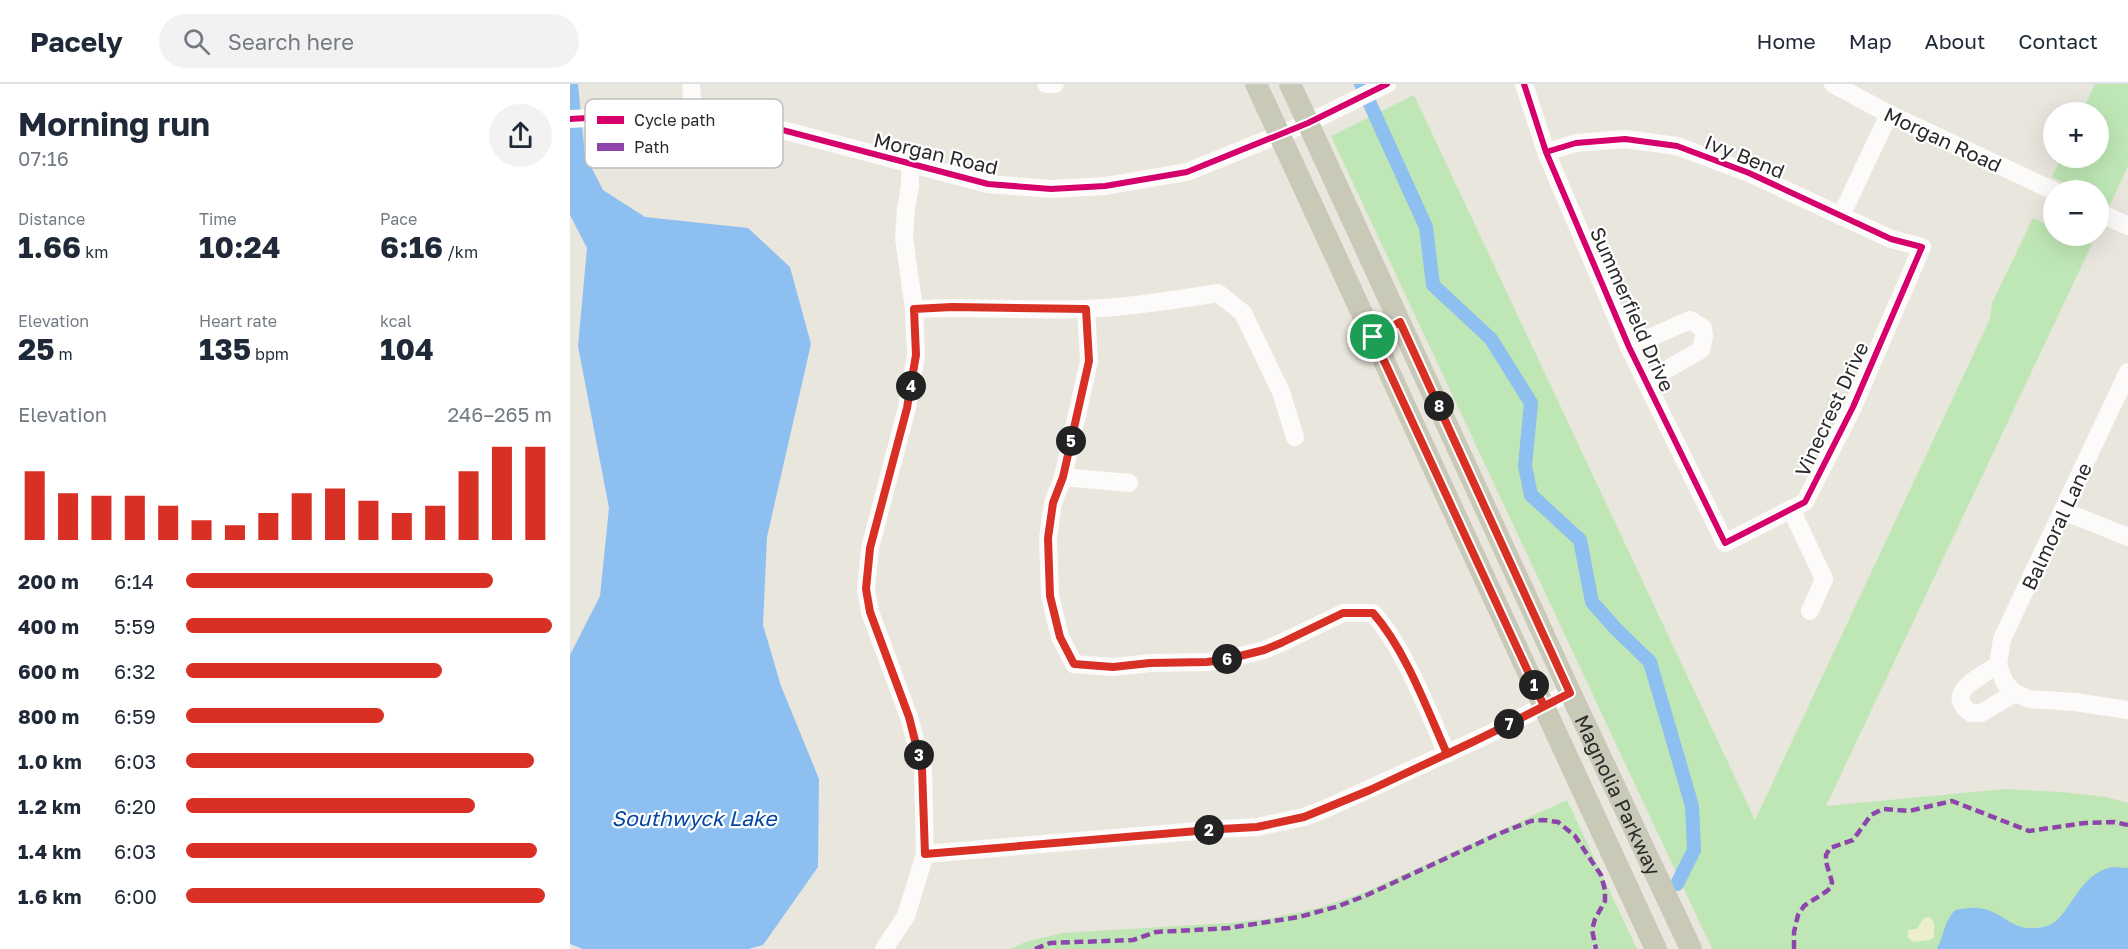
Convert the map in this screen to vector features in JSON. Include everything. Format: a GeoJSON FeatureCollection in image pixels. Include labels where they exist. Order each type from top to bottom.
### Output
{"type":"FeatureCollection","features":[{"type":"Feature","properties":{"kind":"main road","name":"Magnolia Parkway"},"geometry":{"type":"LineString","coordinates":[[1256,84],[1656,949]]}},
{"type":"Feature","properties":{"kind":"main road","name":"Magnolia Parkway"},"geometry":{"type":"LineString","coordinates":[[1290,84],[1570,693],[1691,949]]}},
{"type":"Feature","properties":{"kind":"main road"},"geometry":{"type":"LineString","coordinates":[[1373,337],[1400,322]]}},
{"type":"Feature","properties":{"kind":"main road"},"geometry":{"type":"LineString","coordinates":[[1460,525],[1487,511]]}},
{"type":"Feature","properties":{"kind":"street"},"geometry":{"type":"LineString","coordinates":[[691,84],[692,99]]}},
{"type":"Feature","properties":{"kind":"street"},"geometry":{"type":"LineString","coordinates":[[1046,84],[1055,84]]}},
{"type":"Feature","properties":{"kind":"street","name":"Morgan Road"},"geometry":{"type":"LineString","coordinates":[[783,130],[988,184],[1051,189],[1105,186],[1187,172],[1308,123],[1387,84]]}},
{"type":"Feature","properties":{"kind":"street","name":"Summerfield Drive"},"geometry":{"type":"LineString","coordinates":[[1524,84],[1546,152],[1629,347],[1725,543]]}},
{"type":"Feature","properties":{"kind":"street","name":"Morgan Road"},"geometry":{"type":"LineString","coordinates":[[1833,84],[1889,114],[2043,186]]}},
{"type":"Feature","properties":{"kind":"street"},"geometry":{"type":"LineString","coordinates":[[1841,216],[1889,114]]}},
{"type":"Feature","properties":{"kind":"street","name":"Morgan Road"},"geometry":{"type":"LineString","coordinates":[[570,119],[585,118]]}},
{"type":"Feature","properties":{"kind":"street","name":"Ivy Bend"},"geometry":{"type":"LineString","coordinates":[[1546,152],[1576,143],[1625,139],[1677,146],[1749,174],[1891,239],[1922,247]]}},
{"type":"Feature","properties":{"kind":"street"},"geometry":{"type":"LineString","coordinates":[[884,949],[906,916],[925,854],[922,768],[909,717],[870,612],[866,589],[870,548],[904,419],[916,355],[914,309],[904,238],[910,165]]}},
{"type":"Feature","properties":{"kind":"street"},"geometry":{"type":"LineString","coordinates":[[2109,217],[2128,226]]}},
{"type":"Feature","properties":{"kind":"street","name":"Vinecrest Drive"},"geometry":{"type":"LineString","coordinates":[[1725,543],[1805,502],[1853,407],[1922,247]]}},
{"type":"Feature","properties":{"kind":"street"},"geometry":{"type":"LineString","coordinates":[[914,309],[952,307],[1086,309],[1149,304],[1218,293],[1243,313],[1281,392],[1295,437]]}},
{"type":"Feature","properties":{"kind":"street"},"geometry":{"type":"LineString","coordinates":[[1086,309],[1089,361],[1063,477],[1053,503],[1048,538],[1050,596],[1060,637],[1074,664],[1113,667],[1228,659],[1264,650],[1343,613],[1373,613],[1390,636],[1447,754]]}},
{"type":"Feature","properties":{"kind":"street"},"geometry":{"type":"LineString","coordinates":[[1629,347],[1690,320],[1703,328],[1701,350],[1646,381]]}},
{"type":"Feature","properties":{"kind":"street","name":"Balmoral Lane"},"geometry":{"type":"LineString","coordinates":[[1998,665],[2002,639],[2128,372]]}},
{"type":"Feature","properties":{"kind":"street"},"geometry":{"type":"LineString","coordinates":[[1063,477],[1129,483]]}},
{"type":"Feature","properties":{"kind":"street"},"geometry":{"type":"LineString","coordinates":[[1791,509],[1824,579],[1810,611]]}},
{"type":"Feature","properties":{"kind":"street"},"geometry":{"type":"LineString","coordinates":[[2063,511],[2128,537]]}},
{"type":"Feature","properties":{"kind":"street"},"geometry":{"type":"LineString","coordinates":[[2010,688],[1981,713],[1971,714],[1964,708],[1961,700],[1961,691],[1998,665],[2010,688],[2029,699],[2074,702],[2128,710]]}},
{"type":"Feature","properties":{"kind":"street"},"geometry":{"type":"LineString","coordinates":[[925,854],[1257,827],[1304,817],[1447,754],[1570,693]]}},
{"type":"Feature","properties":{"kind":"green space"},"geometry":{"type":"Polygon","coordinates":[[[2095,84],[2128,84],[2128,166],[2110,205],[2109,180],[2058,180],[2052,177],[2056,168],[2109,168],[2109,102],[2087,102],[2095,84]]]}},
{"type":"Feature","properties":{"kind":"green space"},"geometry":{"type":"Polygon","coordinates":[[[1414,95],[1755,820],[1990,319],[1992,303],[2033,218],[2043,222],[2043,246],[2091,246],[1826,806],[2005,789],[2106,797],[2128,803],[2128,949],[1712,949],[1331,136],[1414,95]]]}},
{"type":"Feature","properties":{"kind":"green space"},"geometry":{"type":"Polygon","coordinates":[[[1567,800],[1637,949],[1011,949],[1025,942],[1062,933],[1229,923],[1267,919],[1319,908],[1365,892],[1567,800]]]}},
{"type":"Feature","properties":{"kind":"sand"},"geometry":{"type":"Polygon","coordinates":[[[1927,917],[1931,918],[1934,923],[1934,937],[1930,940],[1913,942],[1908,937],[1908,930],[1917,929],[1927,917]]]}},
{"type":"Feature","properties":{"kind":"water","name":"Southwyck Lake"},"geometry":{"type":"Polygon","coordinates":[[[570,84],[578,84],[585,168],[592,168],[603,190],[645,217],[748,228],[790,267],[811,344],[767,537],[763,625],[781,686],[819,779],[818,867],[763,945],[748,949],[583,949],[570,944],[570,655],[600,596],[609,508],[578,346],[587,248],[570,215],[570,84]]]}},
{"type":"Feature","properties":{"kind":"water"},"geometry":{"type":"Polygon","coordinates":[[[2113,867],[2128,868],[2128,949],[1937,949],[1946,924],[1955,910],[1978,908],[1996,913],[2025,928],[2047,926],[2062,915],[2082,886],[2101,871],[2113,867]]]}},
{"type":"Feature","properties":{"kind":"waterway"},"geometry":{"type":"LineString","coordinates":[[1361,84],[1426,227],[1433,285],[1491,339],[1531,403],[1525,466],[1531,495],[1580,540],[1592,602],[1650,662],[1692,806],[1694,850],[1677,884]]}},
{"type":"Feature","properties":{"kind":"marked path"},"geometry":{"type":"LineString","coordinates":[[1794,949],[1794,932],[1798,915],[1804,906],[1831,887],[1832,882],[1826,862],[1826,855],[1830,848],[1853,840],[1871,815],[1883,809],[1909,811],[1952,801],[2029,831],[2085,823],[2114,822],[2128,825]]}},
{"type":"Feature","properties":{"kind":"marked path"},"geometry":{"type":"LineString","coordinates":[[1035,949],[1050,943],[1133,940],[1156,932],[1229,928],[1299,917],[1339,906],[1367,895],[1496,835],[1531,821],[1543,820],[1558,822],[1575,836],[1601,875],[1605,901],[1592,930],[1596,949]]}},
{"type":"Feature","properties":{"kind":"cycle path"},"geometry":{"type":"LineString","coordinates":[[783,130],[988,184],[1051,189],[1105,186],[1187,172],[1308,123],[1387,84]]}},
{"type":"Feature","properties":{"kind":"cycle path"},"geometry":{"type":"LineString","coordinates":[[1524,84],[1546,152],[1629,347],[1725,543],[1805,502],[1853,407],[1922,247],[1891,239],[1749,173],[1677,146],[1625,139],[1576,143],[1546,152]]}},
{"type":"Feature","properties":{"kind":"cycle path"},"geometry":{"type":"LineString","coordinates":[[570,119],[585,118]]}},
{"type":"Feature","properties":{"kind":"route"},"geometry":{"type":"LineString","coordinates":[[1373,337],[1400,322],[1570,693],[1524,717],[1485,736],[1447,754],[1414,682],[1385,627],[1373,613],[1343,613],[1264,650],[1228,659],[1113,667],[1074,664],[1060,637],[1050,596],[1048,538],[1053,503],[1063,477],[1089,361],[1086,309],[952,307],[914,309],[916,355],[907,408],[870,548],[866,589],[870,612],[909,717],[922,768],[925,854],[1257,827],[1304,817],[1370,790],[1485,736],[1544,706],[1373,337]]}}]}
